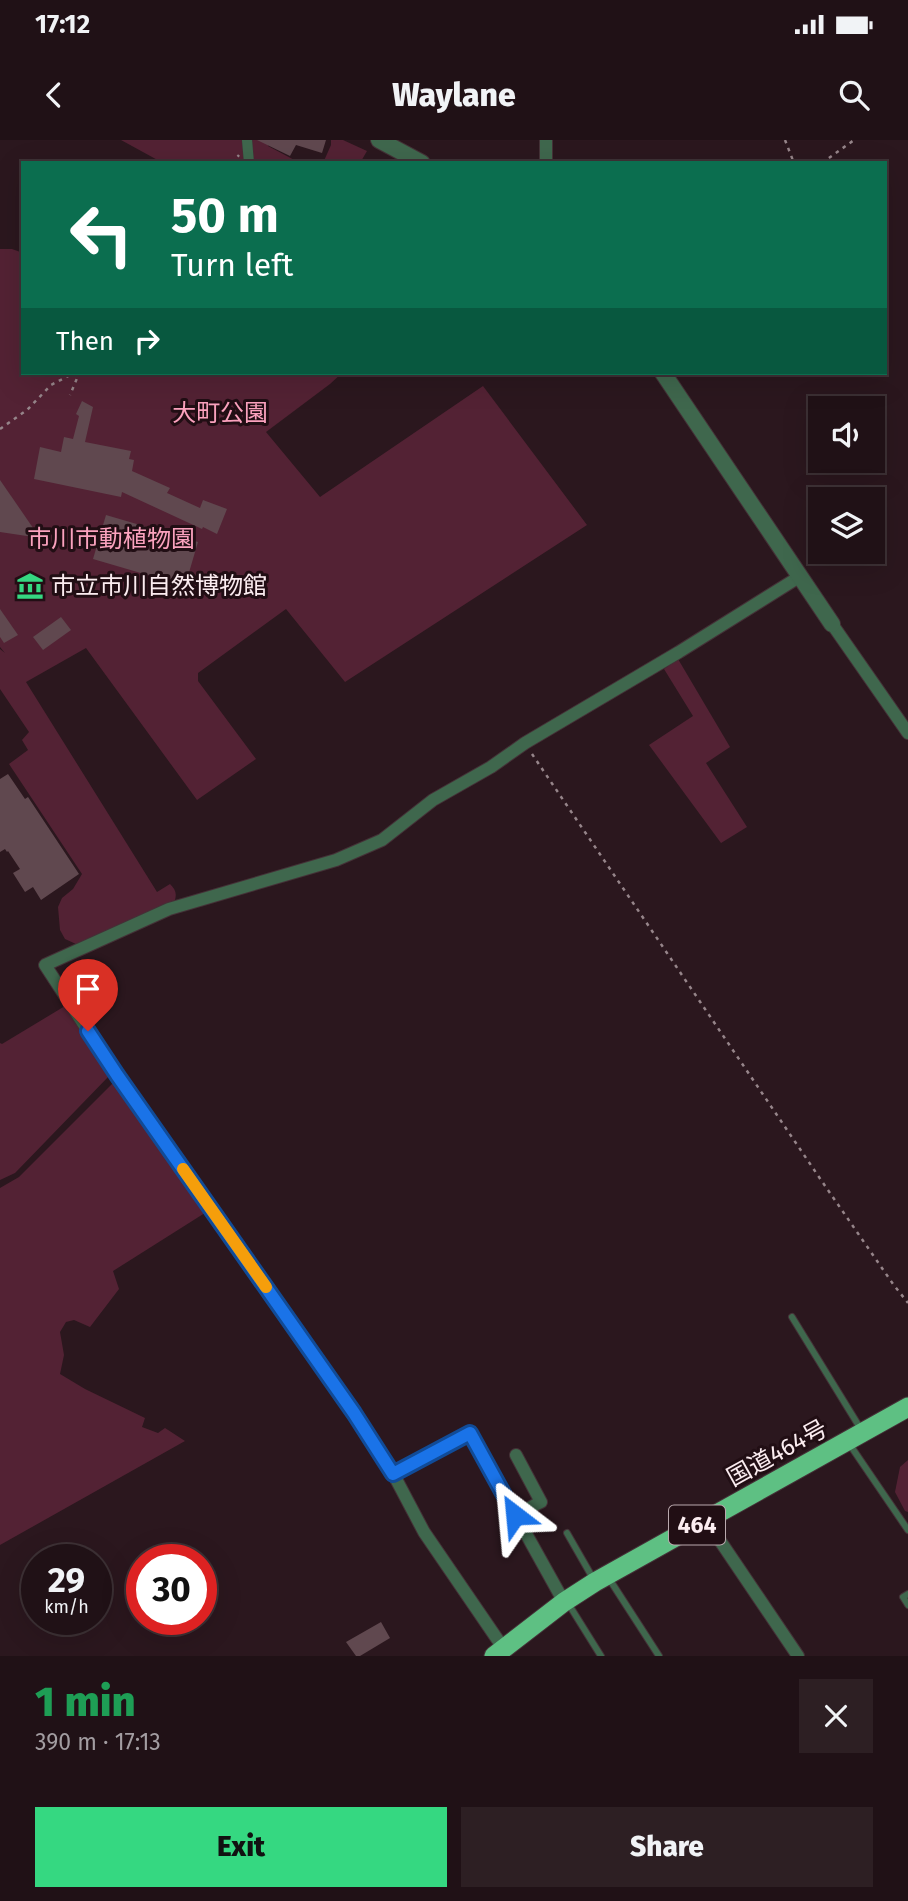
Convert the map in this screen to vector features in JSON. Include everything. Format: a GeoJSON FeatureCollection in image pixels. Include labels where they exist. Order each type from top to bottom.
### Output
{"type":"FeatureCollection","features":[{"type":"Feature","properties":{"kind":"highway","name":"国道464号"},"geometry":{"type":"LineString","coordinates":[[499,1652],[564,1602],[601,1579],[908,1407]]}},
{"type":"Feature","properties":{"kind":"street"},"geometry":{"type":"LineString","coordinates":[[247,140],[249,161]]}},
{"type":"Feature","properties":{"kind":"street"},"geometry":{"type":"LineString","coordinates":[[379,140],[418,161]]}},
{"type":"Feature","properties":{"kind":"street"},"geometry":{"type":"LineString","coordinates":[[546,161],[547,140]]}},
{"type":"Feature","properties":{"kind":"street"},"geometry":{"type":"LineString","coordinates":[[664,375],[799,577],[908,733]]}},
{"type":"Feature","properties":{"kind":"street"},"geometry":{"type":"LineString","coordinates":[[499,1652],[354,1413],[117,1075],[45,965],[169,909],[336,860],[382,840],[433,800],[799,577]]}},
{"type":"Feature","properties":{"kind":"street"},"geometry":{"type":"LineString","coordinates":[[393,1474],[470,1433],[564,1602]]}},
{"type":"Feature","properties":{"kind":"street"},"geometry":{"type":"LineString","coordinates":[[515,1515],[541,1502],[516,1455]]}},
{"type":"Feature","properties":{"kind":"street"},"geometry":{"type":"LineString","coordinates":[[706,1520],[798,1656]]}},
{"type":"Feature","properties":{"kind":"lane"},"geometry":{"type":"LineString","coordinates":[[792,1317],[908,1530]]}},
{"type":"Feature","properties":{"kind":"lane"},"geometry":{"type":"LineString","coordinates":[[567,1533],[659,1656]]}},
{"type":"Feature","properties":{"kind":"lane"},"geometry":{"type":"LineString","coordinates":[[908,1594],[903,1597],[908,1605]]}},
{"type":"Feature","properties":{"kind":"lane"},"geometry":{"type":"LineString","coordinates":[[564,1602],[571,1608],[601,1656]]}},
{"type":"Feature","properties":{"kind":"path"},"geometry":{"type":"LineString","coordinates":[[785,140],[793,161]]}},
{"type":"Feature","properties":{"kind":"path"},"geometry":{"type":"LineString","coordinates":[[825,161],[854,140]]}},
{"type":"Feature","properties":{"kind":"path"},"geometry":{"type":"LineString","coordinates":[[0,429],[27,410],[51,385],[70,375]]}},
{"type":"Feature","properties":{"kind":"path"},"geometry":{"type":"LineString","coordinates":[[70,395],[77,375]]}},
{"type":"Feature","properties":{"kind":"path"},"geometry":{"type":"LineString","coordinates":[[525,743],[908,1303]]}},
{"type":"Feature","properties":{"kind":"green space"},"geometry":{"type":"Polygon","coordinates":[[[121,140],[271,140],[268,146],[296,161],[159,161],[121,140]]]}},
{"type":"Feature","properties":{"kind":"green space"},"geometry":{"type":"Polygon","coordinates":[[[331,140],[343,140],[367,151],[361,161],[324,161],[331,140]]]}},
{"type":"Feature","properties":{"kind":"green space","name":"市川市動植物園"},"geometry":{"type":"Polygon","coordinates":[[[0,249],[21,252],[21,375],[340,375],[266,432],[320,497],[483,386],[587,525],[345,682],[286,609],[198,673],[198,681],[256,759],[197,800],[86,648],[26,682],[157,892],[170,884],[176,893],[175,900],[168,904],[76,944],[65,939],[60,930],[58,907],[82,874],[9,764],[28,750],[22,740],[29,732],[0,689],[0,649],[5,653],[0,647],[0,249]]]}},
{"type":"Feature","properties":{"kind":"green space"},"geometry":{"type":"Polygon","coordinates":[[[678,659],[730,747],[706,763],[747,827],[721,843],[649,745],[693,716],[664,669],[678,659]]]}},
{"type":"Feature","properties":{"kind":"green space"},"geometry":{"type":"Polygon","coordinates":[[[65,1006],[109,1076],[15,1173],[0,1180],[0,1043],[65,1006]]]}},
{"type":"Feature","properties":{"kind":"green space"},"geometry":{"type":"Polygon","coordinates":[[[116,1080],[208,1211],[113,1271],[119,1289],[90,1327],[74,1320],[66,1322],[60,1332],[64,1355],[60,1374],[145,1418],[142,1427],[158,1433],[165,1428],[185,1441],[0,1545],[0,1188],[19,1177],[116,1080]]]}},
{"type":"Feature","properties":{"kind":"green space"},"geometry":{"type":"Polygon","coordinates":[[[908,1460],[908,1512],[895,1492],[900,1467],[908,1460]]]}},
{"type":"Feature","properties":{"kind":"building"},"geometry":{"type":"Polygon","coordinates":[[[257,140],[326,140],[322,153],[296,145],[290,156],[257,140]]]}},
{"type":"Feature","properties":{"kind":"building"},"geometry":{"type":"Polygon","coordinates":[[[82,401],[93,407],[85,442],[131,451],[129,459],[134,460],[132,471],[170,488],[167,493],[200,508],[203,500],[227,509],[217,534],[122,492],[121,497],[34,479],[40,447],[61,452],[64,437],[73,439],[79,416],[76,414],[82,401]]]}},
{"type":"Feature","properties":{"kind":"building"},"geometry":{"type":"Polygon","coordinates":[[[0,480],[40,538],[0,532],[0,480]]]}},
{"type":"Feature","properties":{"kind":"building"},"geometry":{"type":"Polygon","coordinates":[[[106,515],[198,542],[185,586],[93,559],[106,515]]]}},
{"type":"Feature","properties":{"kind":"building"},"geometry":{"type":"Polygon","coordinates":[[[0,609],[18,635],[4,643],[0,637],[0,609]]]}},
{"type":"Feature","properties":{"kind":"building"},"geometry":{"type":"Polygon","coordinates":[[[61,617],[71,630],[43,650],[33,637],[61,617]]]}},
{"type":"Feature","properties":{"kind":"building"},"geometry":{"type":"Polygon","coordinates":[[[8,774],[25,799],[28,797],[79,874],[41,900],[33,887],[25,892],[13,873],[20,869],[8,851],[5,849],[0,852],[0,779],[8,774]]]}},
{"type":"Feature","properties":{"kind":"building"},"geometry":{"type":"Polygon","coordinates":[[[381,1622],[390,1638],[356,1656],[346,1642],[381,1622]]]}},
{"type":"Feature","properties":{"kind":"slow traffic"},"geometry":{"type":"LineString","coordinates":[[183,1169],[266,1287]]}},
{"type":"Feature","properties":{"kind":"place","name":"市立市川自然博物館"},"geometry":{"type":"Point","coordinates":[30,586]}},
{"type":"Feature","properties":{"kind":"route"},"geometry":{"type":"LineString","coordinates":[[88,1031],[354,1413],[393,1474],[470,1433],[515,1515]]}},
{"type":"Feature","properties":{"kind":"park label","name":"大町公園"},"geometry":{"type":"Point","coordinates":[220,413]}}]}
